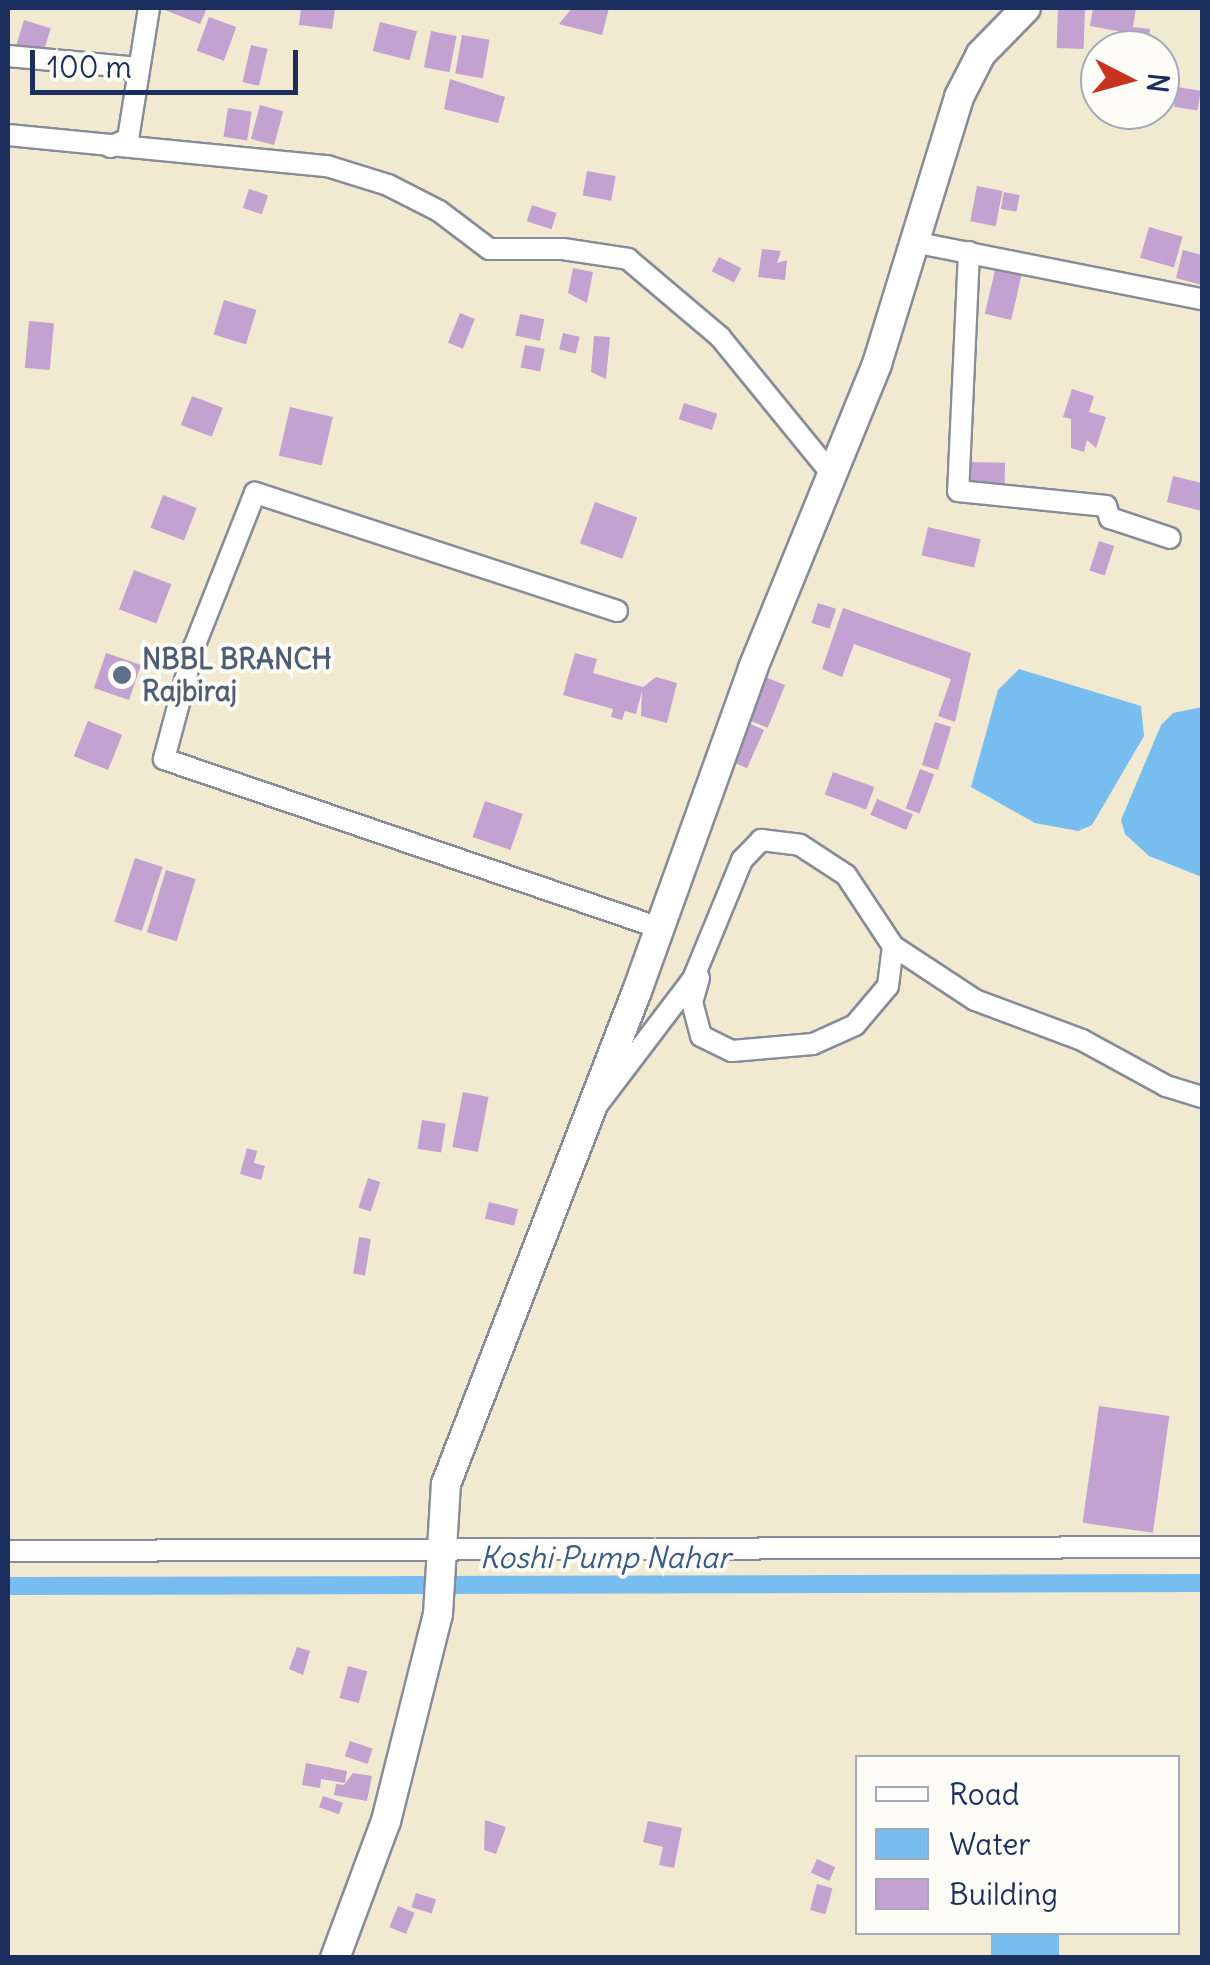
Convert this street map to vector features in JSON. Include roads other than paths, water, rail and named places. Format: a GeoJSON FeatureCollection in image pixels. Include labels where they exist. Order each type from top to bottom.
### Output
{"type":"FeatureCollection","features":[{"type":"Feature","properties":{"kind":"street"},"geometry":{"type":"LineString","coordinates":[[110,147],[128,139],[149,8]]}},
{"type":"Feature","properties":{"kind":"street"},"geometry":{"type":"LineString","coordinates":[[335,1958],[386,1821],[438,1614],[438,1550],[446,1484],[590,1113],[753,668],[834,477],[959,97],[981,54],[1026,8]]}},
{"type":"Feature","properties":{"kind":"street"},"geometry":{"type":"LineString","coordinates":[[8,56],[129,66],[138,77]]}},
{"type":"Feature","properties":{"kind":"street"},"geometry":{"type":"LineString","coordinates":[[8,135],[327,166],[388,184],[439,210],[488,249],[562,249],[628,260],[720,337],[834,477]]}},
{"type":"Feature","properties":{"kind":"street"},"geometry":{"type":"LineString","coordinates":[[914,242],[1202,299]]}},
{"type":"Feature","properties":{"kind":"street"},"geometry":{"type":"LineString","coordinates":[[969,252],[958,492],[1106,506],[1110,518],[1170,538]]}},
{"type":"Feature","properties":{"kind":"street"},"geometry":{"type":"LineString","coordinates":[[617,611],[255,492],[194,647],[164,759],[657,927]]}},
{"type":"Feature","properties":{"kind":"street"},"geometry":{"type":"LineString","coordinates":[[590,1113],[694,980],[715,919],[742,860],[761,840],[800,845],[846,875],[892,946],[975,1000],[1082,1040],[1166,1086],[1202,1097]]}},
{"type":"Feature","properties":{"kind":"street"},"geometry":{"type":"LineString","coordinates":[[715,919],[692,1002],[701,1036],[732,1051],[814,1044],[855,1025],[888,986],[892,946]]}},
{"type":"Feature","properties":{"kind":"street"},"geometry":{"type":"LineString","coordinates":[[8,1551],[1202,1547]]}},
{"type":"Feature","properties":{"kind":"water"},"geometry":{"type":"Polygon","coordinates":[[[1019,669],[1141,706],[1144,736],[1092,825],[1078,831],[1035,823],[971,787],[998,690],[1019,669]]]}},
{"type":"Feature","properties":{"kind":"water"},"geometry":{"type":"Polygon","coordinates":[[[1202,707],[1202,877],[1149,856],[1125,834],[1121,820],[1161,725],[1173,713],[1202,707]]]}},
{"type":"Feature","properties":{"kind":"water"},"geometry":{"type":"Polygon","coordinates":[[[991,1935],[1059,1935],[1059,1958],[991,1958],[991,1935]]]}},
{"type":"Feature","properties":{"kind":"waterway","name":"Koshi Pump Nahar"},"geometry":{"type":"LineString","coordinates":[[8,1586],[1202,1583]]}},
{"type":"Feature","properties":{"kind":"place","name":"NBBL BRANCH Rajbiraj"},"geometry":{"type":"Point","coordinates":[122,675]}}]}
